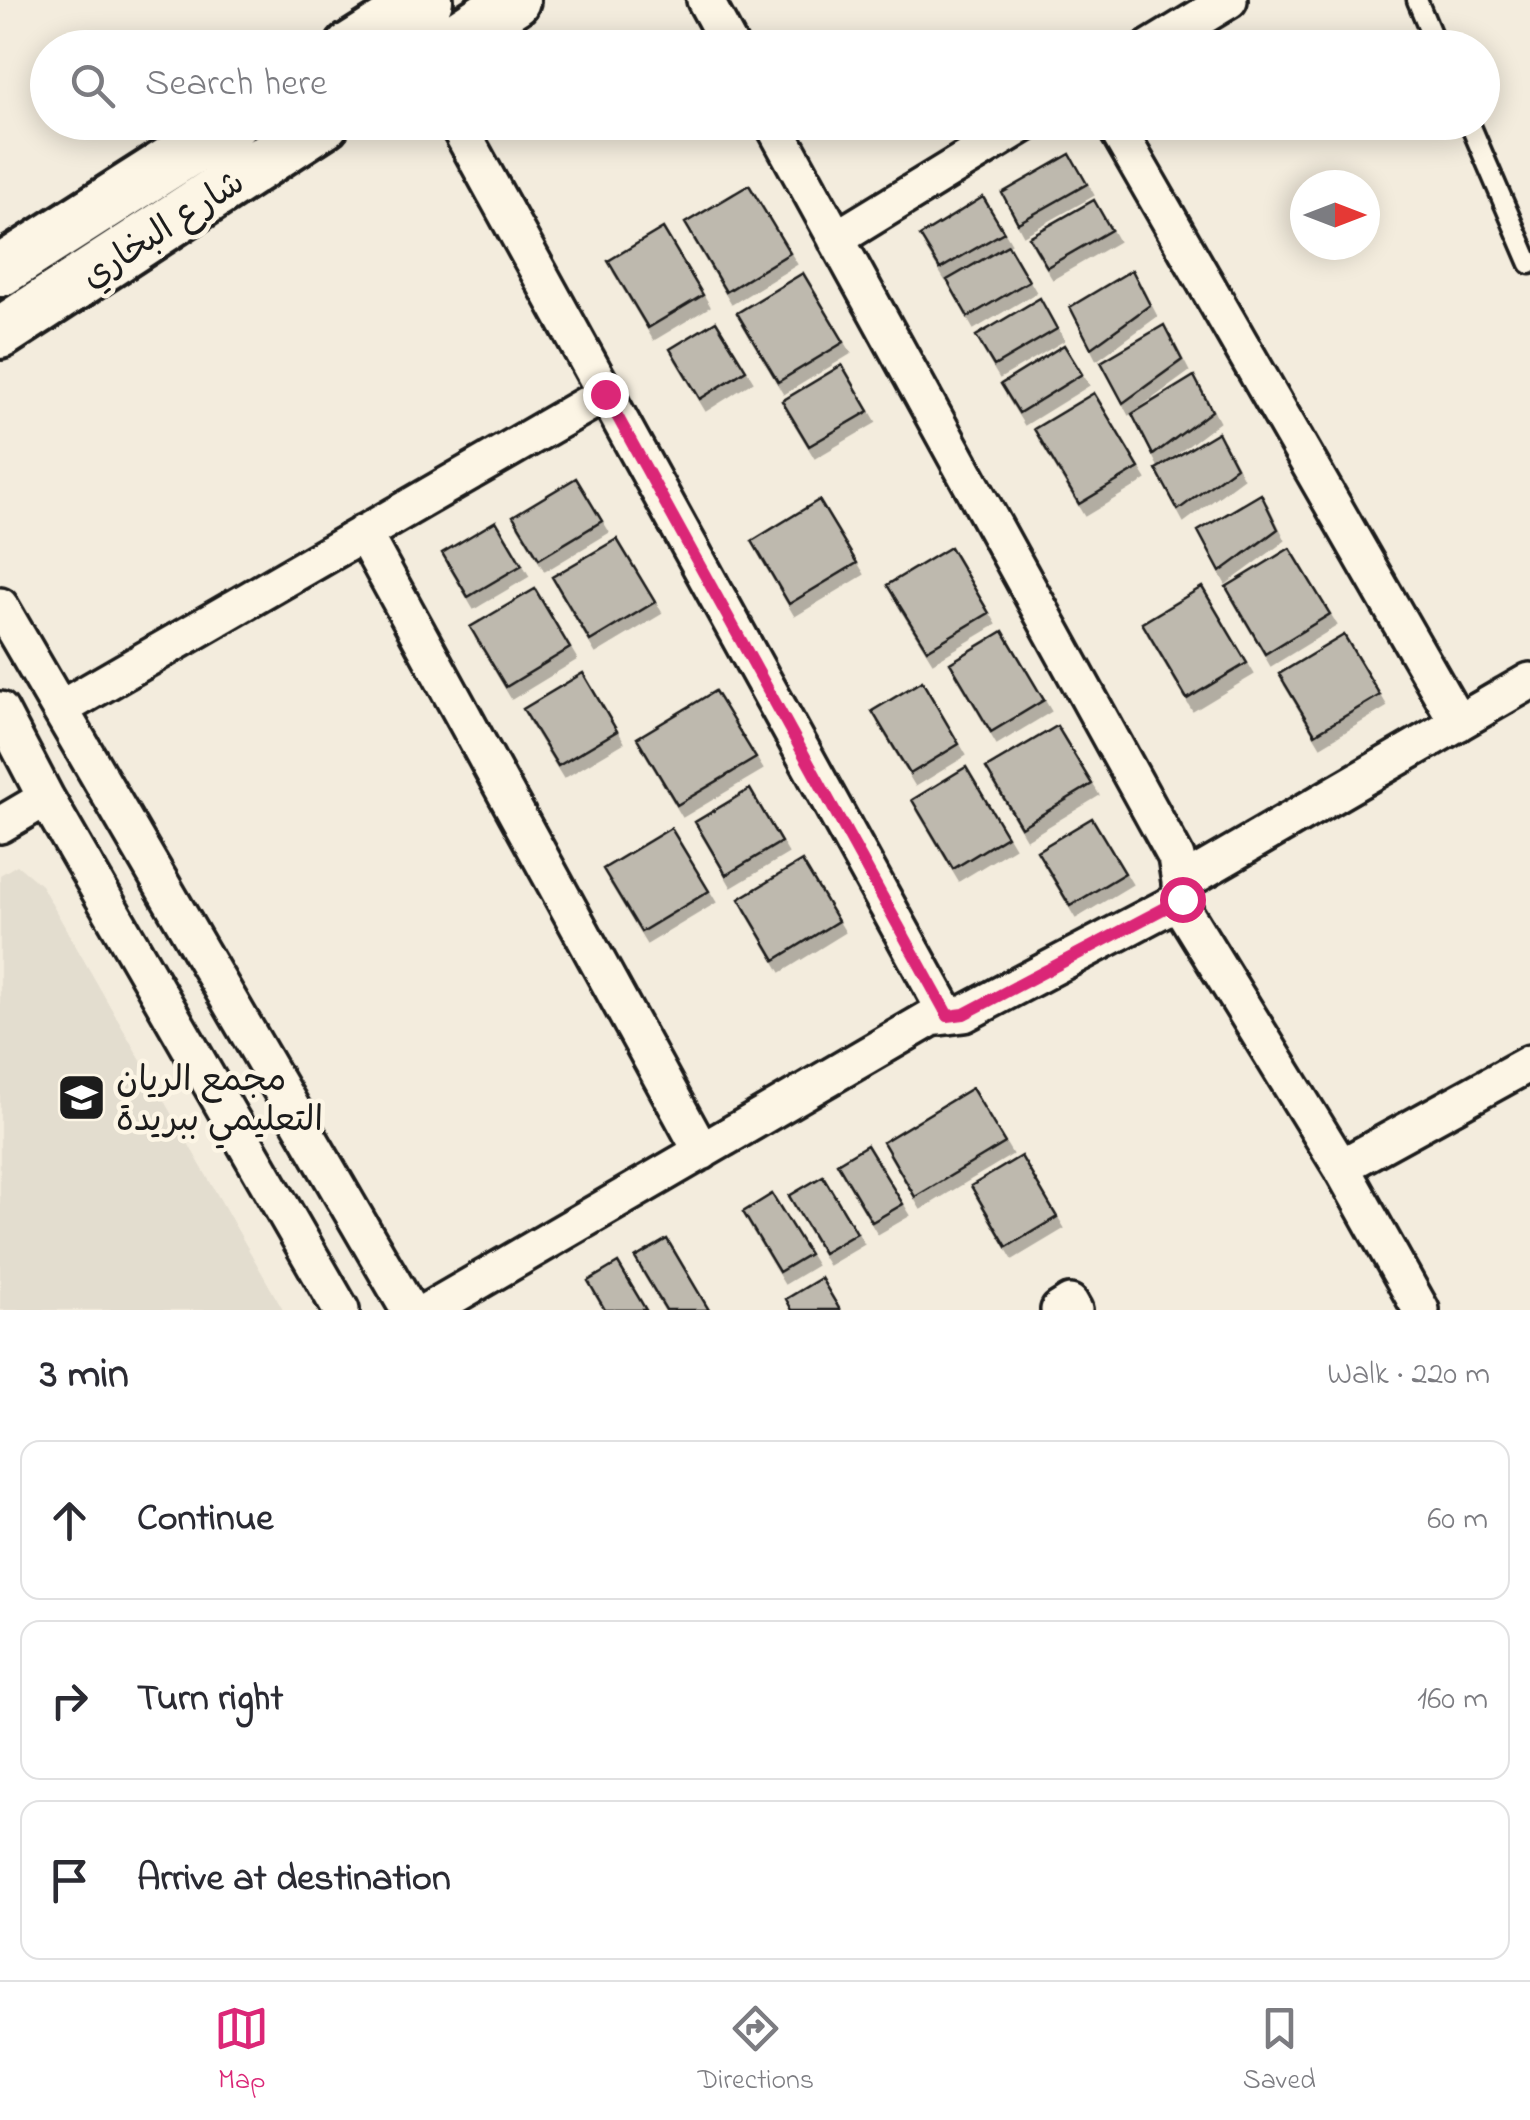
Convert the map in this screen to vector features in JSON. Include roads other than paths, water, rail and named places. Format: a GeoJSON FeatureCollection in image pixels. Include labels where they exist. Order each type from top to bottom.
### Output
{"type":"FeatureCollection","features":[{"type":"Feature","properties":{"kind":"main road"},"geometry":{"type":"LineString","coordinates":[[380,30],[427,0]]}},
{"type":"Feature","properties":{"kind":"main road"},"geometry":{"type":"LineString","coordinates":[[468,30],[514,0]]}},
{"type":"Feature","properties":{"kind":"main road","name":"شارع البخاري"},"geometry":{"type":"LineString","coordinates":[[0,271],[204,140]]}},
{"type":"Feature","properties":{"kind":"main road","name":"شارع البخاري"},"geometry":{"type":"LineString","coordinates":[[0,333],[296,140]]}},
{"type":"Feature","properties":{"kind":"street"},"geometry":{"type":"LineString","coordinates":[[705,0],[721,30]]}},
{"type":"Feature","properties":{"kind":"street"},"geometry":{"type":"LineString","coordinates":[[1180,30],[1229,0]]}},
{"type":"Feature","properties":{"kind":"street"},"geometry":{"type":"LineString","coordinates":[[466,140],[948,1016]]}},
{"type":"Feature","properties":{"kind":"street"},"geometry":{"type":"LineString","coordinates":[[782,140],[1176,857],[1184,913],[1341,1167],[1421,1310]]}},
{"type":"Feature","properties":{"kind":"street"},"geometry":{"type":"LineString","coordinates":[[836,239],[998,140]]}},
{"type":"Feature","properties":{"kind":"street"},"geometry":{"type":"LineString","coordinates":[[1123,140],[1458,723]]}},
{"type":"Feature","properties":{"kind":"street"},"geometry":{"type":"LineString","coordinates":[[60,709],[605,394]]}},
{"type":"Feature","properties":{"kind":"street"},"geometry":{"type":"LineString","coordinates":[[363,534],[702,1152]]}},
{"type":"Feature","properties":{"kind":"street"},"geometry":{"type":"LineString","coordinates":[[0,606],[409,1310]]}},
{"type":"Feature","properties":{"kind":"street"},"geometry":{"type":"LineString","coordinates":[[428,1310],[932,1018],[964,1014],[1181,892],[1530,681]]}},
{"type":"Feature","properties":{"kind":"street"},"geometry":{"type":"LineString","coordinates":[[0,710],[46,798],[341,1310]]}},
{"type":"Feature","properties":{"kind":"street"},"geometry":{"type":"LineString","coordinates":[[0,825],[46,798]]}},
{"type":"Feature","properties":{"kind":"street"},"geometry":{"type":"LineString","coordinates":[[1341,1167],[1530,1063]]}},
{"type":"Feature","properties":{"kind":"street"},"geometry":{"type":"LineString","coordinates":[[1059,1310],[1070,1303],[1074,1310]]}},
{"type":"Feature","properties":{"kind":"lane"},"geometry":{"type":"LineString","coordinates":[[1416,0],[1429,30]]}},
{"type":"Feature","properties":{"kind":"lane"},"geometry":{"type":"LineString","coordinates":[[1477,140],[1530,264]]}},
{"type":"Feature","properties":{"kind":"place","name":"مجمع الريان التعليمي ببريدة"},"geometry":{"type":"Point","coordinates":[81,1098]}}]}
